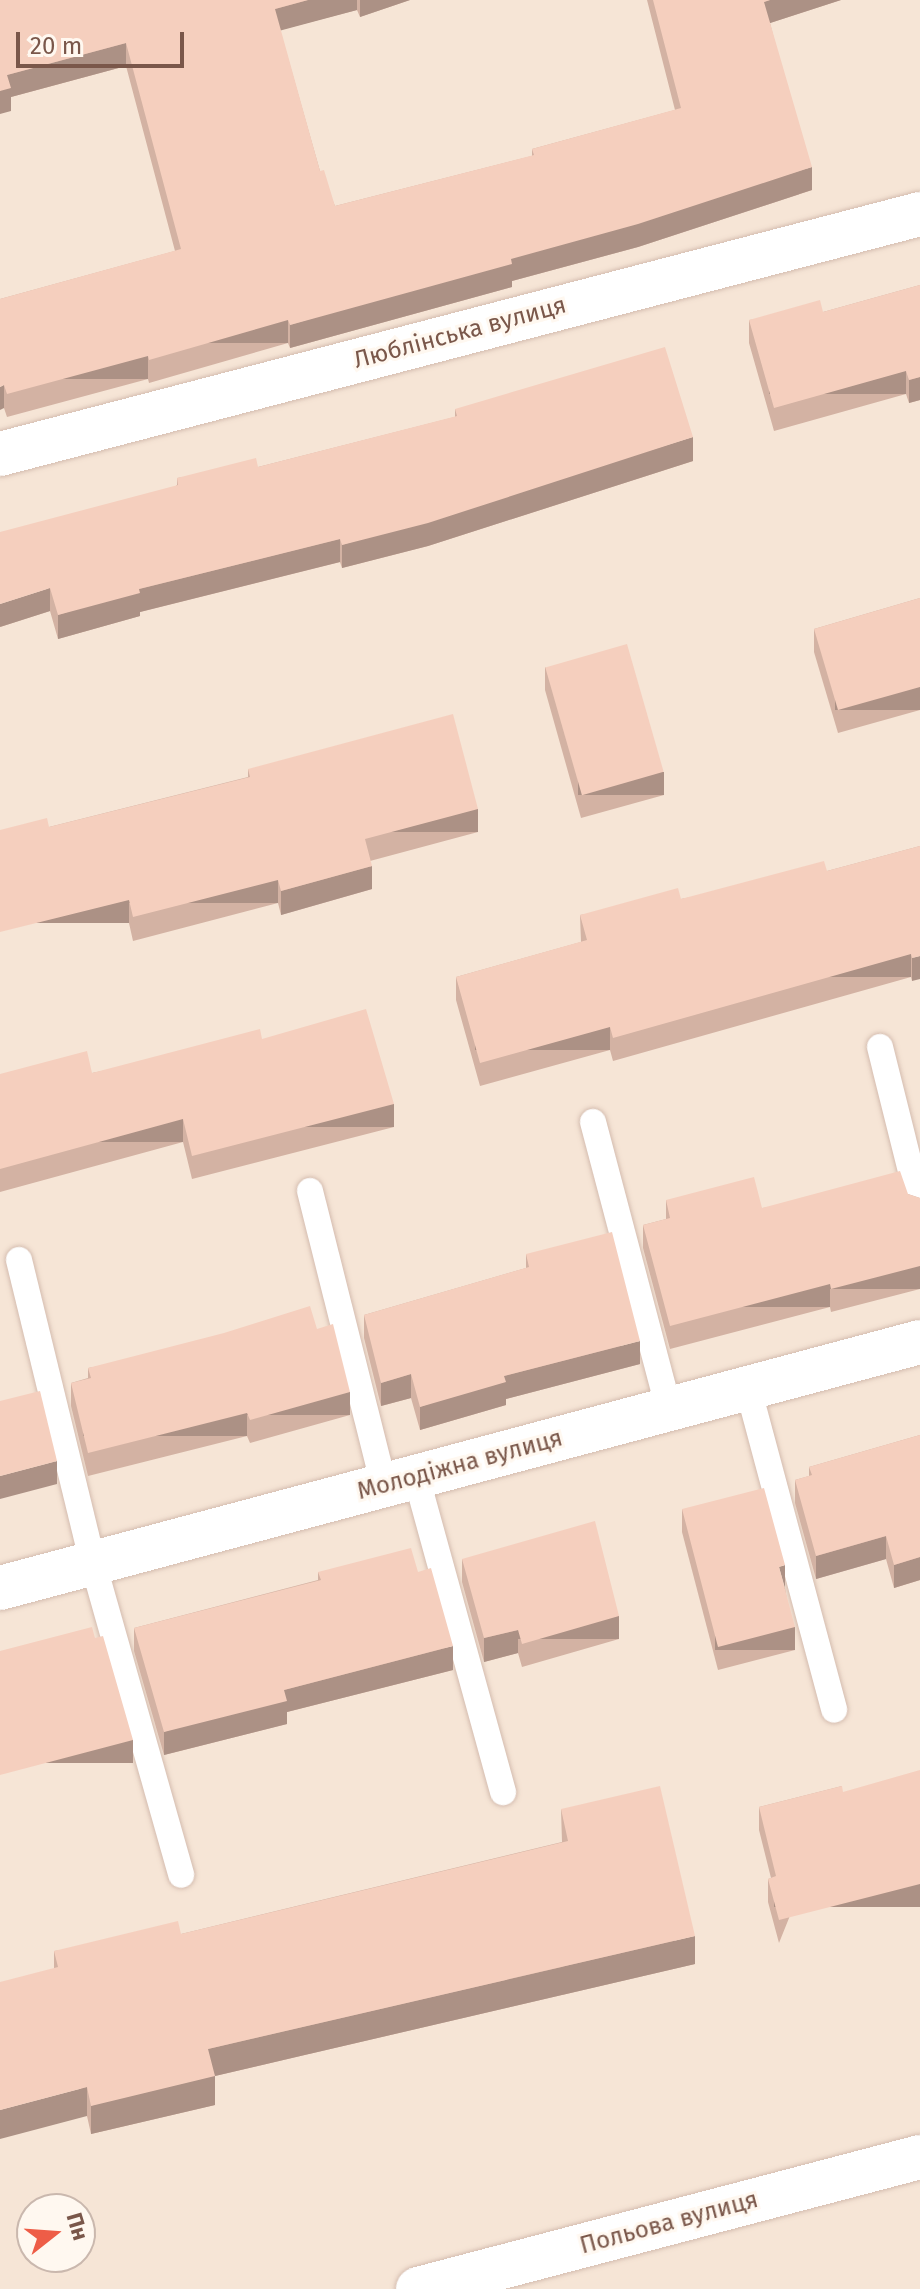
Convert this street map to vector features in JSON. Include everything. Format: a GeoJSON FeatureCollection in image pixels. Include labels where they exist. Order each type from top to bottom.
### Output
{"type":"FeatureCollection","features":[{"type":"Feature","properties":{"kind":"street","name":"Люблінська вулиця"},"geometry":{"type":"LineString","coordinates":[[0,454],[920,214]]}},
{"type":"Feature","properties":{"kind":"street","name":"Молодіжна вулиця"},"geometry":{"type":"LineString","coordinates":[[0,1588],[920,1342]]}},
{"type":"Feature","properties":{"kind":"street","name":"Польова вулиця"},"geometry":{"type":"LineString","coordinates":[[418,2289],[920,2157]]}},
{"type":"Feature","properties":{"kind":"lane"},"geometry":{"type":"LineString","coordinates":[[880,1047],[920,1207]]}},
{"type":"Feature","properties":{"kind":"lane"},"geometry":{"type":"LineString","coordinates":[[593,1122],[669,1409]]}},
{"type":"Feature","properties":{"kind":"lane"},"geometry":{"type":"LineString","coordinates":[[310,1191],[400,1481],[503,1792]]}},
{"type":"Feature","properties":{"kind":"lane"},"geometry":{"type":"LineString","coordinates":[[19,1260],[93,1563],[181,1875]]}},
{"type":"Feature","properties":{"kind":"lane"},"geometry":{"type":"LineString","coordinates":[[748,1388],[834,1710]]}},
{"type":"Feature","properties":{"kind":"shaded area"},"geometry":{"type":"Polygon","coordinates":[[[0,0],[920,0],[920,2289],[0,2289],[0,0]]]}},
{"type":"Feature","properties":{"kind":"building"},"geometry":{"type":"Polygon","coordinates":[[[0,0],[308,0],[275,9],[320,171],[324,170],[335,206],[534,155],[532,149],[681,108],[653,0],[770,0],[764,2],[812,167],[638,224],[511,259],[512,264],[290,325],[288,320],[149,360],[148,356],[7,394],[4,385],[0,387],[0,299],[181,249],[126,43],[7,75],[11,88],[0,91],[0,0]]]}},
{"type":"Feature","properties":{"kind":"building"},"geometry":{"type":"Polygon","coordinates":[[[920,285],[920,377],[909,380],[906,371],[774,408],[749,320],[820,300],[823,312],[920,285]]]}},
{"type":"Feature","properties":{"kind":"building"},"geometry":{"type":"Polygon","coordinates":[[[665,347],[693,437],[428,523],[342,545],[340,539],[139,589],[140,593],[58,615],[50,588],[0,604],[0,532],[178,485],[177,478],[256,458],[258,467],[457,416],[455,409],[665,347]]]}},
{"type":"Feature","properties":{"kind":"building"},"geometry":{"type":"Polygon","coordinates":[[[920,598],[920,687],[838,710],[814,629],[920,598]]]}},
{"type":"Feature","properties":{"kind":"building"},"geometry":{"type":"Polygon","coordinates":[[[627,644],[664,772],[582,795],[545,667],[627,644]]]}},
{"type":"Feature","properties":{"kind":"building"},"geometry":{"type":"Polygon","coordinates":[[[453,714],[478,809],[365,839],[372,866],[281,891],[278,880],[133,917],[129,900],[0,932],[0,830],[47,818],[49,827],[250,777],[248,769],[453,714]]]}},
{"type":"Feature","properties":{"kind":"building"},"geometry":{"type":"Polygon","coordinates":[[[920,846],[920,956],[912,958],[911,954],[613,1038],[610,1027],[480,1063],[456,977],[587,940],[580,915],[678,888],[681,899],[824,861],[827,871],[920,846]]]}},
{"type":"Feature","properties":{"kind":"building"},"geometry":{"type":"Polygon","coordinates":[[[366,1009],[394,1104],[192,1156],[183,1119],[0,1169],[0,1074],[87,1051],[92,1073],[260,1029],[262,1039],[366,1009]]]}},
{"type":"Feature","properties":{"kind":"building"},"geometry":{"type":"Polygon","coordinates":[[[900,1171],[908,1194],[920,1198],[920,1266],[831,1289],[830,1284],[670,1326],[643,1225],[670,1218],[666,1200],[754,1177],[762,1208],[900,1171]]]}},
{"type":"Feature","properties":{"kind":"building"},"geometry":{"type":"Polygon","coordinates":[[[612,1232],[640,1341],[504,1376],[506,1382],[420,1407],[411,1374],[381,1383],[364,1315],[529,1267],[526,1254],[612,1232]]]}},
{"type":"Feature","properties":{"kind":"building"},"geometry":{"type":"Polygon","coordinates":[[[310,1306],[317,1329],[333,1324],[350,1392],[250,1420],[247,1413],[88,1453],[71,1383],[91,1378],[88,1368],[224,1333],[310,1306]]]}},
{"type":"Feature","properties":{"kind":"building"},"geometry":{"type":"Polygon","coordinates":[[[40,1391],[57,1461],[0,1476],[0,1401],[40,1391]]]}},
{"type":"Feature","properties":{"kind":"building"},"geometry":{"type":"Polygon","coordinates":[[[920,1435],[920,1557],[894,1565],[886,1536],[816,1556],[795,1480],[812,1475],[809,1467],[920,1435]]]}},
{"type":"Feature","properties":{"kind":"building"},"geometry":{"type":"Polygon","coordinates":[[[764,1488],[785,1565],[779,1567],[795,1627],[718,1647],[682,1509],[764,1488]]]}},
{"type":"Feature","properties":{"kind":"building"},"geometry":{"type":"Polygon","coordinates":[[[595,1521],[619,1616],[522,1644],[518,1630],[484,1638],[462,1559],[595,1521]]]}},
{"type":"Feature","properties":{"kind":"building"},"geometry":{"type":"Polygon","coordinates":[[[411,1548],[418,1572],[431,1568],[453,1646],[284,1690],[287,1701],[164,1732],[134,1628],[321,1580],[318,1572],[411,1548]]]}},
{"type":"Feature","properties":{"kind":"building"},"geometry":{"type":"Polygon","coordinates":[[[92,1627],[95,1638],[103,1636],[133,1740],[0,1775],[0,1651],[92,1627]]]}},
{"type":"Feature","properties":{"kind":"building"},"geometry":{"type":"Polygon","coordinates":[[[920,1770],[920,1884],[779,1920],[768,1879],[776,1876],[759,1807],[842,1786],[843,1792],[920,1770]]]}},
{"type":"Feature","properties":{"kind":"building"},"geometry":{"type":"Polygon","coordinates":[[[660,1786],[695,1936],[208,2049],[215,2076],[91,2106],[87,2087],[0,2110],[0,1982],[58,1967],[54,1951],[178,1921],[181,1934],[568,1841],[561,1809],[660,1786]]]}}]}
